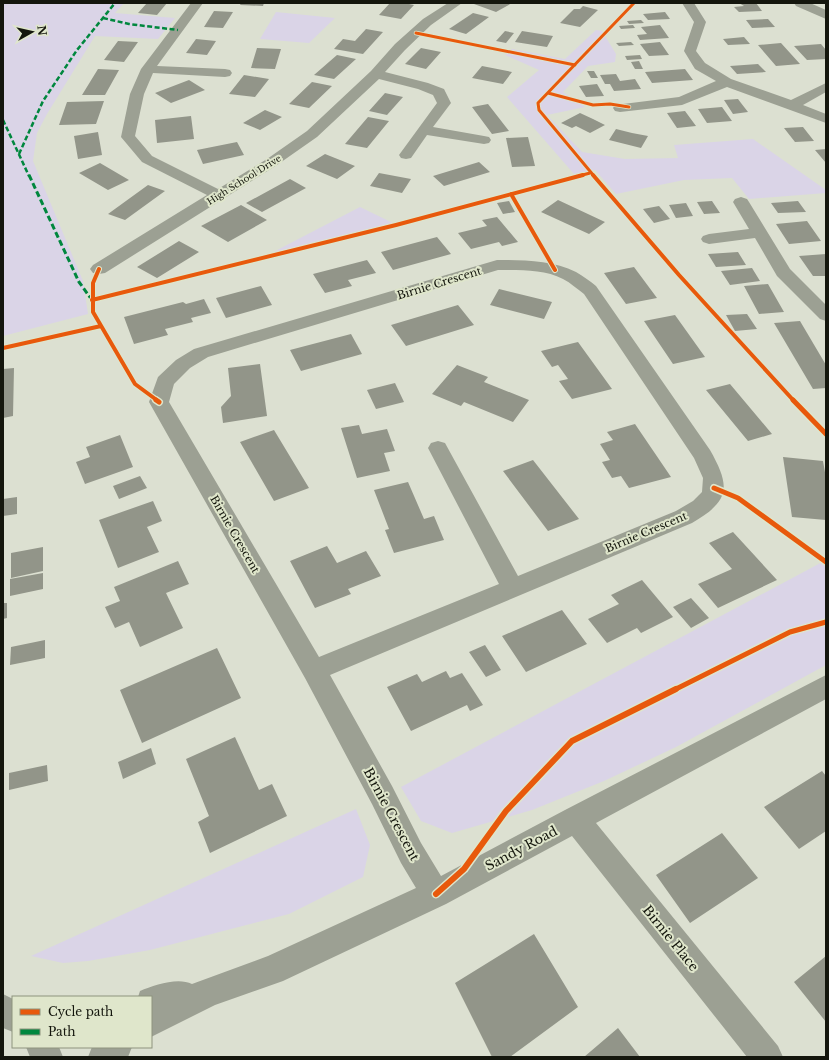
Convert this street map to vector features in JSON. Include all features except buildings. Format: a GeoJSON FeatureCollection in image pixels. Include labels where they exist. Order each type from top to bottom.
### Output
{"type":"FeatureCollection","features":[{"type":"Feature","properties":{"kind":"street"},"geometry":{"type":"LineString","coordinates":[[197,3],[148,69],[137,94],[128,137],[147,159],[219,195]]}},
{"type":"Feature","properties":{"kind":"street","name":"High School Drive"},"geometry":{"type":"LineString","coordinates":[[100,269],[288,152],[312,134],[376,74],[400,47],[427,22],[456,3]]}},
{"type":"Feature","properties":{"kind":"street"},"geometry":{"type":"LineString","coordinates":[[688,3],[700,22],[690,51],[700,66],[726,82],[792,105],[826,119]]}},
{"type":"Feature","properties":{"kind":"street"},"geometry":{"type":"LineString","coordinates":[[800,3],[826,15]]}},
{"type":"Feature","properties":{"kind":"street"},"geometry":{"type":"LineString","coordinates":[[148,69],[225,73]]}},
{"type":"Feature","properties":{"kind":"street"},"geometry":{"type":"LineString","coordinates":[[376,74],[423,86],[439,92],[444,103],[406,155]]}},
{"type":"Feature","properties":{"kind":"street"},"geometry":{"type":"LineString","coordinates":[[620,108],[682,102],[726,82]]}},
{"type":"Feature","properties":{"kind":"street"},"geometry":{"type":"LineString","coordinates":[[792,105],[826,86]]}},
{"type":"Feature","properties":{"kind":"street"},"geometry":{"type":"LineString","coordinates":[[423,130],[484,140]]}},
{"type":"Feature","properties":{"kind":"street"},"geometry":{"type":"LineString","coordinates":[[741,202],[783,272],[826,315]]}},
{"type":"Feature","properties":{"kind":"street"},"geometry":{"type":"LineString","coordinates":[[709,239],[759,232]]}},
{"type":"Feature","properties":{"kind":"street","name":"Birnie Crescent"},"geometry":{"type":"LineString","coordinates":[[314,670],[684,517],[707,503],[714,488],[714,480],[703,455],[590,290],[570,275],[556,270],[520,265],[497,266],[201,353],[183,364],[165,382],[159,402],[314,670],[382,795],[410,853],[436,894]]}},
{"type":"Feature","properties":{"kind":"street"},"geometry":{"type":"LineString","coordinates":[[438,448],[512,587]]}},
{"type":"Feature","properties":{"kind":"street","name":"Sandy Road"},"geometry":{"type":"LineString","coordinates":[[152,1020],[208,992],[272,970],[436,894],[826,686]]}},
{"type":"Feature","properties":{"kind":"street","name":"Birnie Place"},"geometry":{"type":"LineString","coordinates":[[575,819],[767,1057]]}},
{"type":"Feature","properties":{"kind":"street","name":"Sandy Road"},"geometry":{"type":"LineString","coordinates":[[152,1002],[208,992]]}},
{"type":"Feature","properties":{"kind":"street"},"geometry":{"type":"LineString","coordinates":[[42,1048],[47,1057]]}},
{"type":"Feature","properties":{"kind":"street"},"geometry":{"type":"LineString","coordinates":[[104,1057],[115,1048]]}},
{"type":"Feature","properties":{"kind":"shaded area"},"geometry":{"type":"Polygon","coordinates":[[[3,3],[124,3],[115,13],[175,18],[158,39],[95,36],[47,114],[37,133],[33,161],[83,281],[88,314],[3,336],[3,3]]]}},
{"type":"Feature","properties":{"kind":"shaded area"},"geometry":{"type":"Polygon","coordinates":[[[276,12],[335,18],[309,43],[260,39],[276,12]]]}},
{"type":"Feature","properties":{"kind":"shaded area"},"geometry":{"type":"Polygon","coordinates":[[[596,30],[602,31],[616,54],[615,62],[588,66],[563,92],[585,107],[547,115],[582,152],[625,159],[678,158],[674,145],[753,139],[826,190],[826,193],[749,199],[732,178],[684,180],[616,194],[595,170],[574,174],[507,97],[539,70],[505,55],[512,49],[565,59],[596,30]]]}},
{"type":"Feature","properties":{"kind":"shaded area"},"geometry":{"type":"Polygon","coordinates":[[[360,207],[395,224],[254,262],[360,207]]]}},
{"type":"Feature","properties":{"kind":"shaded area"},"geometry":{"type":"Polygon","coordinates":[[[826,560],[826,665],[676,747],[604,781],[532,810],[452,833],[421,821],[401,787],[826,560]]]}},
{"type":"Feature","properties":{"kind":"shaded area"},"geometry":{"type":"Polygon","coordinates":[[[356,809],[370,845],[363,877],[289,914],[150,950],[88,961],[63,963],[31,956],[356,809]]]}},
{"type":"Feature","properties":{"kind":"marked path"},"geometry":{"type":"LineString","coordinates":[[19,154],[43,101],[77,50],[115,3]]}},
{"type":"Feature","properties":{"kind":"marked path"},"geometry":{"type":"LineString","coordinates":[[103,18],[129,24],[178,30]]}},
{"type":"Feature","properties":{"kind":"marked path"},"geometry":{"type":"LineString","coordinates":[[3,120],[79,282],[92,300]]}},
{"type":"Feature","properties":{"kind":"cycle path"},"geometry":{"type":"LineString","coordinates":[[634,3],[538,103],[539,110],[679,275],[751,356],[826,434]]}},
{"type":"Feature","properties":{"kind":"cycle path"},"geometry":{"type":"LineString","coordinates":[[416,33],[575,65]]}},
{"type":"Feature","properties":{"kind":"cycle path"},"geometry":{"type":"LineString","coordinates":[[548,93],[593,105],[610,104],[629,107]]}},
{"type":"Feature","properties":{"kind":"cycle path"},"geometry":{"type":"LineString","coordinates":[[92,300],[396,225],[590,173]]}},
{"type":"Feature","properties":{"kind":"cycle path"},"geometry":{"type":"LineString","coordinates":[[511,194],[555,270]]}},
{"type":"Feature","properties":{"kind":"cycle path"},"geometry":{"type":"LineString","coordinates":[[99,269],[93,283],[93,312],[135,384],[159,402]]}},
{"type":"Feature","properties":{"kind":"cycle path"},"geometry":{"type":"LineString","coordinates":[[3,348],[101,326]]}},
{"type":"Feature","properties":{"kind":"cycle path"},"geometry":{"type":"LineString","coordinates":[[714,488],[738,498],[826,562]]}},
{"type":"Feature","properties":{"kind":"cycle path"},"geometry":{"type":"LineString","coordinates":[[436,894],[464,869],[506,811],[572,741],[790,632],[826,622]]}}]}
